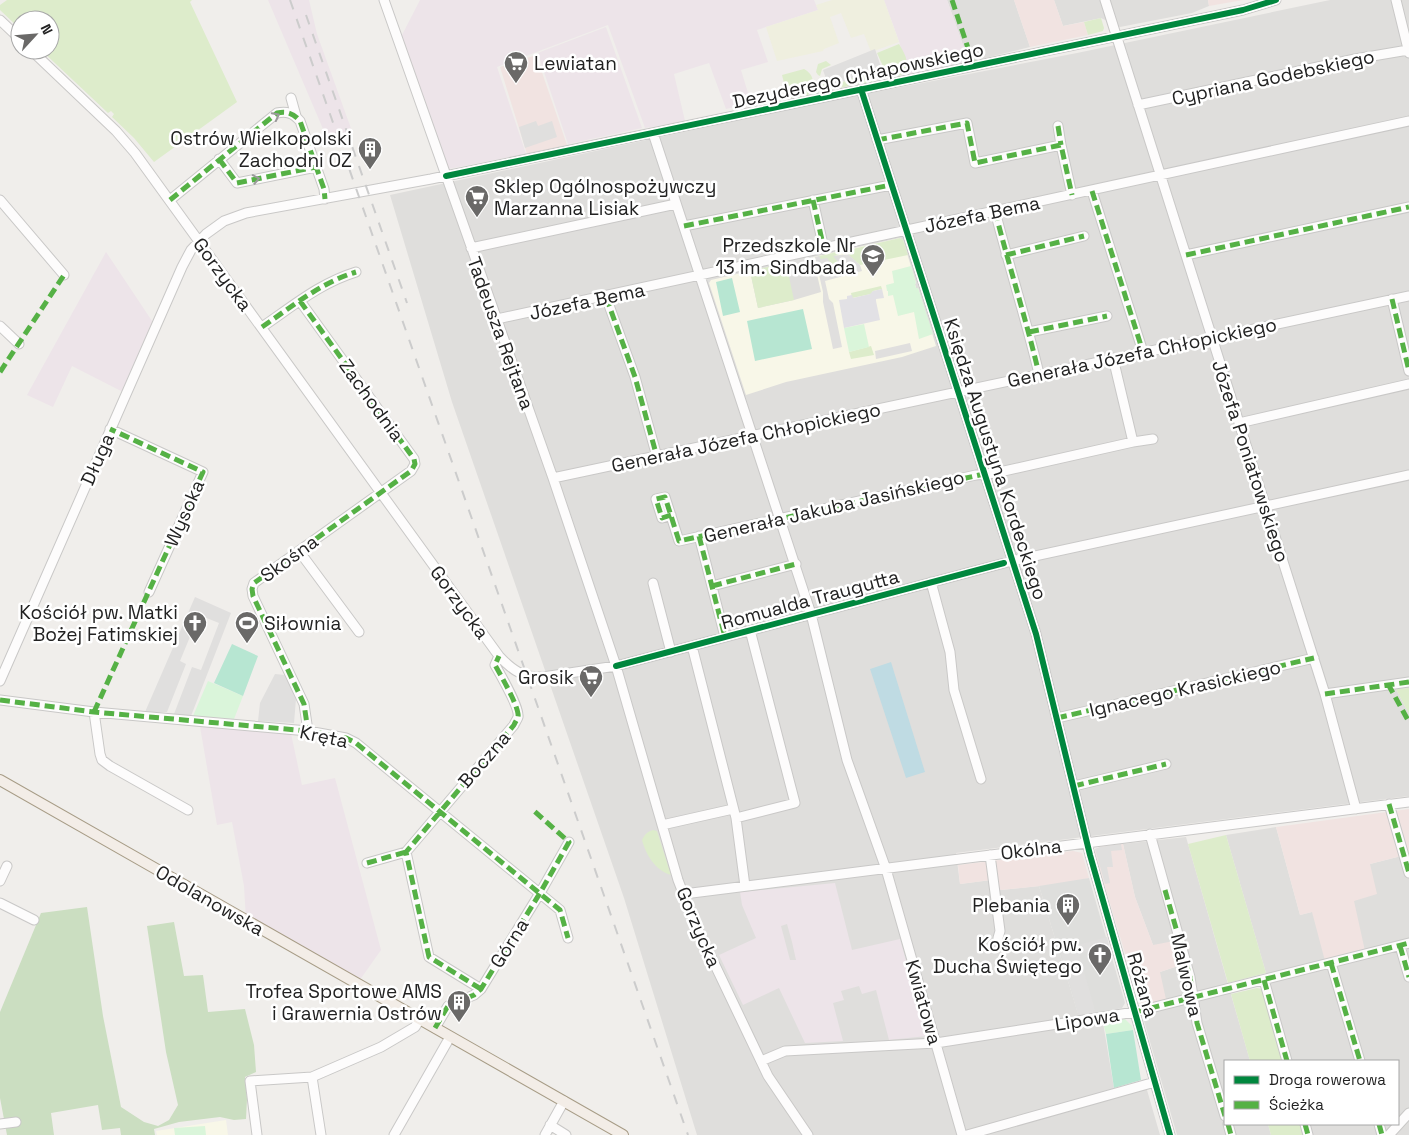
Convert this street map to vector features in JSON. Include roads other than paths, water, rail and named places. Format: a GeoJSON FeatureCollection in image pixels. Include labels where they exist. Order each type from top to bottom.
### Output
{"type":"FeatureCollection","features":[{"type":"Feature","properties":{"kind":"main road","name":"Odolanowska"},"geometry":{"type":"LineString","coordinates":[[0,780],[623,1135]]}},
{"type":"Feature","properties":{"kind":"street","name":"Tadeusza Rejtana"},"geometry":{"type":"LineString","coordinates":[[384,0],[553,478],[616,666]]}},
{"type":"Feature","properties":{"kind":"street","name":"Józefa Poniatowskiego"},"geometry":{"type":"LineString","coordinates":[[1105,0],[1314,658],[1356,809]]}},
{"type":"Feature","properties":{"kind":"street","name":"Dezyderego Chłapowskiego"},"geometry":{"type":"LineString","coordinates":[[199,240],[216,225],[232,217],[265,209],[446,176],[1250,8],[1275,0]]}},
{"type":"Feature","properties":{"kind":"street"},"geometry":{"type":"LineString","coordinates":[[1396,0],[1409,51]]}},
{"type":"Feature","properties":{"kind":"street"},"geometry":{"type":"LineString","coordinates":[[0,20],[10,30]]}},
{"type":"Feature","properties":{"kind":"street","name":"Cypriana Godebskiego"},"geometry":{"type":"LineString","coordinates":[[1138,106],[1355,59],[1409,51]]}},
{"type":"Feature","properties":{"kind":"street","name":"Gorzycka"},"geometry":{"type":"LineString","coordinates":[[41,60],[116,131],[136,153],[499,656],[514,671],[532,677],[616,666],[662,825],[693,918],[761,1061],[777,1091],[808,1135]]}},
{"type":"Feature","properties":{"kind":"street","name":"Księdza Augustyna Kordeckiego"},"geometry":{"type":"LineString","coordinates":[[861,89],[1039,644],[1087,843]]}},
{"type":"Feature","properties":{"kind":"street"},"geometry":{"type":"LineString","coordinates":[[290,98],[324,189],[325,199]]}},
{"type":"Feature","properties":{"kind":"street"},"geometry":{"type":"LineString","coordinates":[[170,200],[277,113],[285,112],[296,116]]}},
{"type":"Feature","properties":{"kind":"street","name":"Józefa Bema"},"geometry":{"type":"LineString","coordinates":[[497,320],[1409,121]]}},
{"type":"Feature","properties":{"kind":"street"},"geometry":{"type":"LineString","coordinates":[[877,140],[967,123],[975,163],[1061,145]]}},
{"type":"Feature","properties":{"kind":"street"},"geometry":{"type":"LineString","coordinates":[[1058,126],[1072,195]]}},
{"type":"Feature","properties":{"kind":"street","name":"Kwiatowa"},"geometry":{"type":"LineString","coordinates":[[653,133],[796,564],[811,614],[847,760],[886,868],[962,1135]]}},
{"type":"Feature","properties":{"kind":"street"},"geometry":{"type":"LineString","coordinates":[[219,159],[237,183],[316,167]]}},
{"type":"Feature","properties":{"kind":"street"},"geometry":{"type":"LineString","coordinates":[[684,226],[891,185]]}},
{"type":"Feature","properties":{"kind":"street"},"geometry":{"type":"LineString","coordinates":[[1092,191],[1143,352]]}},
{"type":"Feature","properties":{"kind":"street"},"geometry":{"type":"LineString","coordinates":[[0,200],[64,275]]}},
{"type":"Feature","properties":{"kind":"street"},"geometry":{"type":"LineString","coordinates":[[813,200],[824,249]]}},
{"type":"Feature","properties":{"kind":"street"},"geometry":{"type":"LineString","coordinates":[[471,248],[676,204]]}},
{"type":"Feature","properties":{"kind":"street"},"geometry":{"type":"LineString","coordinates":[[1186,255],[1409,207]]}},
{"type":"Feature","properties":{"kind":"street"},"geometry":{"type":"LineString","coordinates":[[995,211],[1039,374]]}},
{"type":"Feature","properties":{"kind":"street"},"geometry":{"type":"LineString","coordinates":[[1006,255],[1084,236]]}},
{"type":"Feature","properties":{"kind":"street","name":"Długa"},"geometry":{"type":"LineString","coordinates":[[0,680],[182,267],[199,240]]}},
{"type":"Feature","properties":{"kind":"street"},"geometry":{"type":"LineString","coordinates":[[262,327],[336,278],[356,272]]}},
{"type":"Feature","properties":{"kind":"street","name":"Generała Józefa Chłopickiego"},"geometry":{"type":"LineString","coordinates":[[553,478],[1409,296]]}},
{"type":"Feature","properties":{"kind":"street"},"geometry":{"type":"LineString","coordinates":[[606,297],[635,377],[657,457]]}},
{"type":"Feature","properties":{"kind":"street"},"geometry":{"type":"LineString","coordinates":[[1392,299],[1409,371]]}},
{"type":"Feature","properties":{"kind":"street","name":"Zachodnia"},"geometry":{"type":"LineString","coordinates":[[300,301],[414,459],[414,468],[382,492]]}},
{"type":"Feature","properties":{"kind":"street"},"geometry":{"type":"LineString","coordinates":[[1029,332],[1107,316]]}},
{"type":"Feature","properties":{"kind":"street"},"geometry":{"type":"LineString","coordinates":[[0,326],[19,344]]}},
{"type":"Feature","properties":{"kind":"street"},"geometry":{"type":"LineString","coordinates":[[1113,358],[1134,442]]}},
{"type":"Feature","properties":{"kind":"street"},"geometry":{"type":"LineString","coordinates":[[1239,423],[1409,384]]}},
{"type":"Feature","properties":{"kind":"street","name":"Wysoka"},"geometry":{"type":"LineString","coordinates":[[110,429],[203,472],[149,592]]}},
{"type":"Feature","properties":{"kind":"street","name":"Generała Jakuba Jasińskiego"},"geometry":{"type":"LineString","coordinates":[[671,515],[679,541],[1153,438]]}},
{"type":"Feature","properties":{"kind":"street","name":"Romualda Traugutta"},"geometry":{"type":"LineString","coordinates":[[616,666],[1012,561],[1409,475]]}},
{"type":"Feature","properties":{"kind":"street","name":"Skośna"},"geometry":{"type":"LineString","coordinates":[[308,731],[304,704],[253,596],[252,589],[254,583],[382,492]]}},
{"type":"Feature","properties":{"kind":"street"},"geometry":{"type":"LineString","coordinates":[[699,536],[725,637]]}},
{"type":"Feature","properties":{"kind":"street"},"geometry":{"type":"LineString","coordinates":[[299,551],[359,632]]}},
{"type":"Feature","properties":{"kind":"street"},"geometry":{"type":"LineString","coordinates":[[712,586],[796,564]]}},
{"type":"Feature","properties":{"kind":"street"},"geometry":{"type":"LineString","coordinates":[[931,582],[950,652],[954,690],[981,779]]}},
{"type":"Feature","properties":{"kind":"street"},"geometry":{"type":"LineString","coordinates":[[654,583],[671,652]]}},
{"type":"Feature","properties":{"kind":"street"},"geometry":{"type":"LineString","coordinates":[[662,825],[795,803],[750,630]]}},
{"type":"Feature","properties":{"kind":"street"},"geometry":{"type":"LineString","coordinates":[[692,646],[735,813],[745,886]]}},
{"type":"Feature","properties":{"kind":"street","name":"Boczna"},"geometry":{"type":"LineString","coordinates":[[406,852],[518,718],[516,708],[495,665],[499,656]]}},
{"type":"Feature","properties":{"kind":"street","name":"Ignacego Krasickiego"},"geometry":{"type":"LineString","coordinates":[[1056,718],[1314,658]]}},
{"type":"Feature","properties":{"kind":"street"},"geometry":{"type":"LineString","coordinates":[[1325,694],[1409,682]]}},
{"type":"Feature","properties":{"kind":"street","name":"Kręta"},"geometry":{"type":"LineString","coordinates":[[0,700],[94,712],[308,731],[346,738],[356,743],[560,910],[568,938]]}},
{"type":"Feature","properties":{"kind":"street"},"geometry":{"type":"LineString","coordinates":[[94,712],[102,760],[188,810]]}},
{"type":"Feature","properties":{"kind":"street"},"geometry":{"type":"LineString","coordinates":[[1074,786],[1166,764]]}},
{"type":"Feature","properties":{"kind":"street","name":"Okólna"},"geometry":{"type":"LineString","coordinates":[[684,894],[1409,802]]}},
{"type":"Feature","properties":{"kind":"street"},"geometry":{"type":"LineString","coordinates":[[1389,804],[1409,873]]}},
{"type":"Feature","properties":{"kind":"street","name":"Malwowa"},"geometry":{"type":"LineString","coordinates":[[1150,834],[1190,977],[1197,1023],[1224,1113]]}},
{"type":"Feature","properties":{"kind":"street","name":"Górna"},"geometry":{"type":"LineString","coordinates":[[435,1028],[448,1006],[474,995],[480,989],[540,894],[569,842]]}},
{"type":"Feature","properties":{"kind":"street","name":"Różana"},"geometry":{"type":"LineString","coordinates":[[1087,843],[1170,1135]]}},
{"type":"Feature","properties":{"kind":"street"},"geometry":{"type":"LineString","coordinates":[[367,863],[406,852],[429,957],[480,989]]}},
{"type":"Feature","properties":{"kind":"street"},"geometry":{"type":"LineString","coordinates":[[990,855],[1000,931],[998,938]]}},
{"type":"Feature","properties":{"kind":"street"},"geometry":{"type":"LineString","coordinates":[[0,881],[7,866]]}},
{"type":"Feature","properties":{"kind":"street"},"geometry":{"type":"LineString","coordinates":[[0,903],[34,920]]}},
{"type":"Feature","properties":{"kind":"street"},"geometry":{"type":"LineString","coordinates":[[1404,945],[1409,977]]}},
{"type":"Feature","properties":{"kind":"street","name":"Lipowa"},"geometry":{"type":"LineString","coordinates":[[761,1061],[785,1051],[936,1043],[1135,1012],[1404,945]]}},
{"type":"Feature","properties":{"kind":"street"},"geometry":{"type":"LineString","coordinates":[[1331,963],[1360,1060]]}},
{"type":"Feature","properties":{"kind":"street"},"geometry":{"type":"LineString","coordinates":[[1264,980],[1287,1060]]}},
{"type":"Feature","properties":{"kind":"street"},"geometry":{"type":"LineString","coordinates":[[257,1135],[250,1081],[312,1077],[381,1047],[415,1027],[420,1019]]}},
{"type":"Feature","properties":{"kind":"street"},"geometry":{"type":"LineString","coordinates":[[394,1135],[450,1037]]}},
{"type":"Feature","properties":{"kind":"street"},"geometry":{"type":"LineString","coordinates":[[312,1077],[320,1135]]}},
{"type":"Feature","properties":{"kind":"street"},"geometry":{"type":"LineString","coordinates":[[967,1135],[1155,1082]]}},
{"type":"Feature","properties":{"kind":"street"},"geometry":{"type":"LineString","coordinates":[[545,1135],[564,1101]]}},
{"type":"Feature","properties":{"kind":"street"},"geometry":{"type":"LineString","coordinates":[[1399,1123],[1409,1113]]}},
{"type":"Feature","properties":{"kind":"street"},"geometry":{"type":"LineString","coordinates":[[0,1124],[16,1122]]}},
{"type":"Feature","properties":{"kind":"street"},"geometry":{"type":"LineString","coordinates":[[550,1125],[566,1135]]}},
{"type":"Feature","properties":{"kind":"street"},"geometry":{"type":"LineString","coordinates":[[1388,1135],[1398,1125]]}},
{"type":"Feature","properties":{"kind":"water"},"geometry":{"type":"Polygon","coordinates":[[[891,662],[925,772],[906,778],[870,669],[891,662]]]}},
{"type":"Feature","properties":{"kind":"railway"},"geometry":{"type":"LineString","coordinates":[[290,0],[688,1135]]}},
{"type":"Feature","properties":{"kind":"railway"},"geometry":{"type":"LineString","coordinates":[[306,15],[407,303]]}},
{"type":"Feature","properties":{"kind":"place","name":"Lewiatan"},"geometry":{"type":"Point","coordinates":[516,84]}},
{"type":"Feature","properties":{"kind":"place","name":"Ostrów Wielkopolski Zachodni OZ"},"geometry":{"type":"Point","coordinates":[370,170]}},
{"type":"Feature","properties":{"kind":"place","name":"Sklep Ogólnospożywczy Marzanna Lisiak"},"geometry":{"type":"Point","coordinates":[477,218]}},
{"type":"Feature","properties":{"kind":"place","name":"Przedszkole Nr 13 im. Sindbada"},"geometry":{"type":"Point","coordinates":[873,277]}},
{"type":"Feature","properties":{"kind":"place","name":"Kościół pw. Matki Bożej Fatimskiej"},"geometry":{"type":"Point","coordinates":[195,644]}},
{"type":"Feature","properties":{"kind":"place","name":"Siłownia"},"geometry":{"type":"Point","coordinates":[247,644]}},
{"type":"Feature","properties":{"kind":"place","name":"Grosik"},"geometry":{"type":"Point","coordinates":[591,698]}},
{"type":"Feature","properties":{"kind":"place","name":"Plebania"},"geometry":{"type":"Point","coordinates":[1068,926]}},
{"type":"Feature","properties":{"kind":"place","name":"Kościół pw. Ducha Świętego"},"geometry":{"type":"Point","coordinates":[1100,976]}},
{"type":"Feature","properties":{"kind":"place","name":"Trofea Sportowe AMS i Grawernia Ostrów"},"geometry":{"type":"Point","coordinates":[459,1023]}}]}
